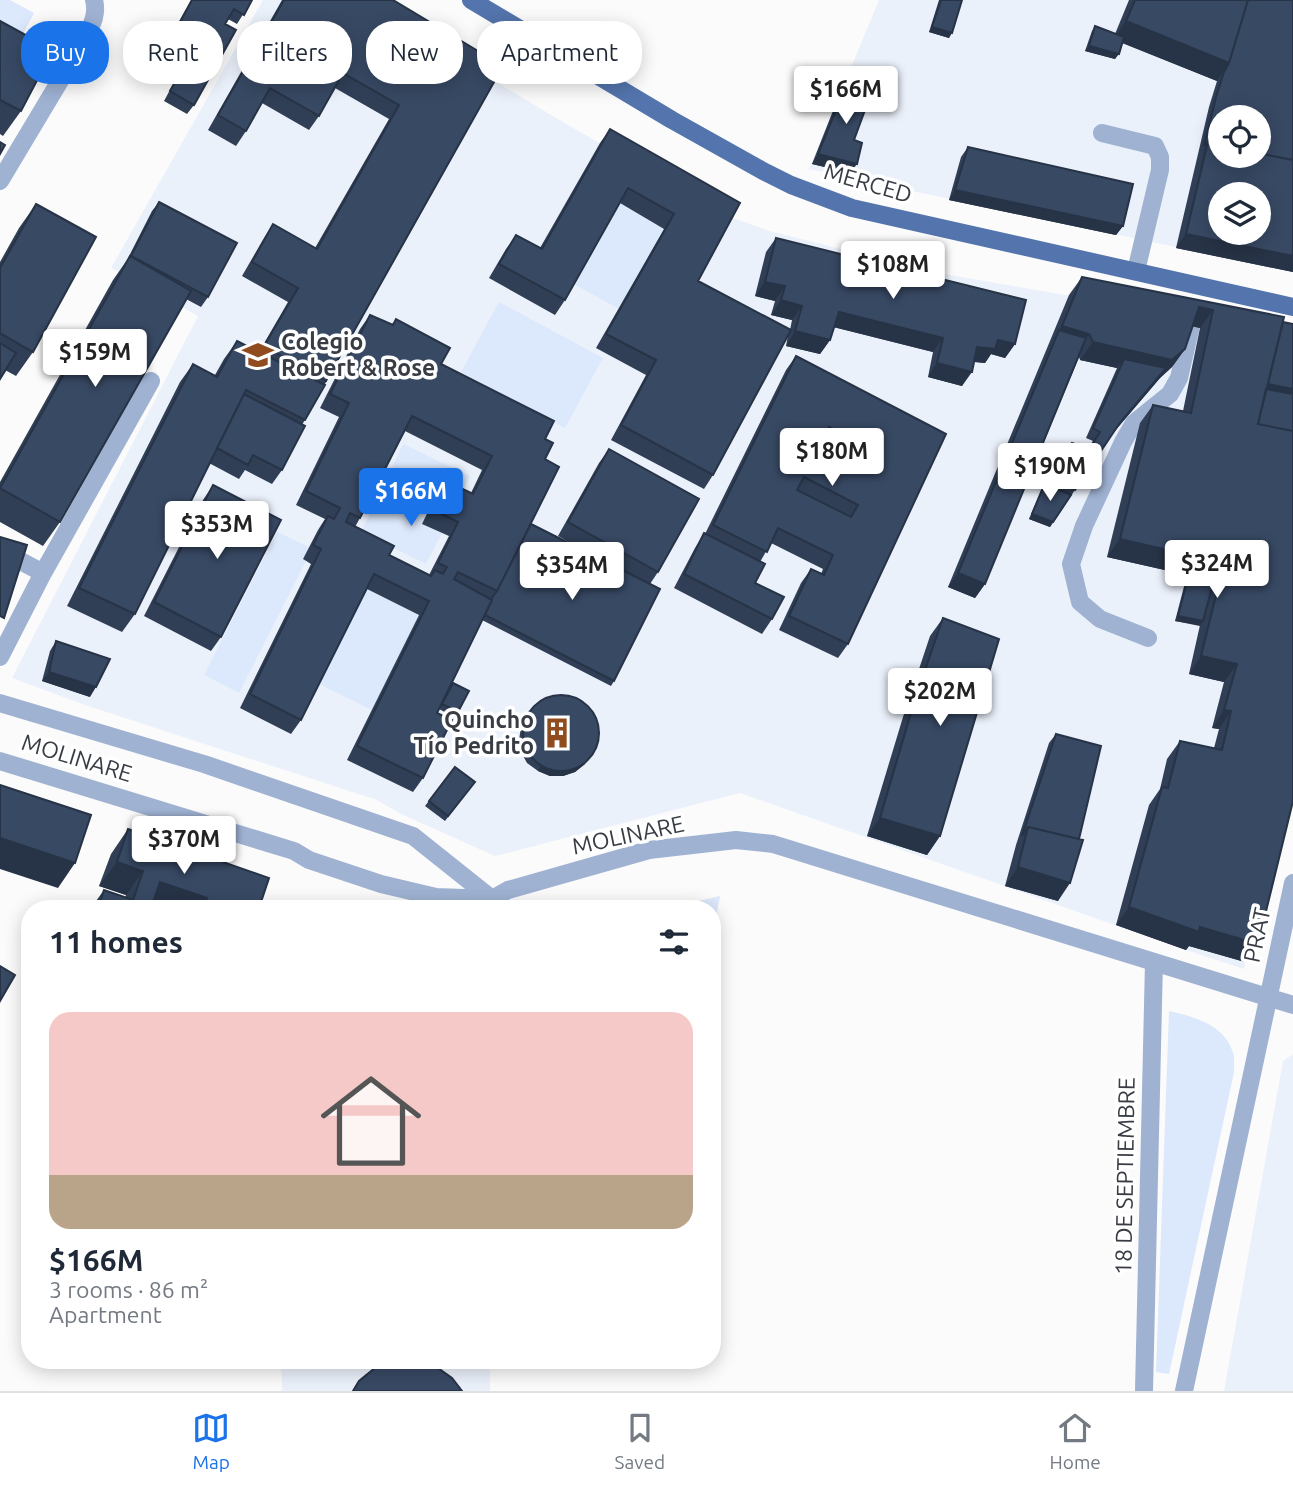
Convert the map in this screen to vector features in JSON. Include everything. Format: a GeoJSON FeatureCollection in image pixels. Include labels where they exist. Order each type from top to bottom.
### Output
{"type":"FeatureCollection","features":[{"type":"Feature","properties":{"kind":"main road","name":"MERCED"},"geometry":{"type":"LineString","coordinates":[[471,0],[763,171],[791,185],[852,208],[1293,307]]}},
{"type":"Feature","properties":{"kind":"street"},"geometry":{"type":"LineString","coordinates":[[0,181],[85,38],[94,19],[94,0]]}},
{"type":"Feature","properties":{"kind":"street"},"geometry":{"type":"LineString","coordinates":[[1102,132],[1155,146],[1160,157],[1160,170],[1136,271]]}},
{"type":"Feature","properties":{"kind":"street"},"geometry":{"type":"LineString","coordinates":[[1148,638],[1100,619],[1080,602],[1071,564],[1084,526],[1134,423],[1170,394],[1179,378],[1201,286]]}},
{"type":"Feature","properties":{"kind":"street"},"geometry":{"type":"LineString","coordinates":[[0,657],[43,573],[151,382]]}},
{"type":"Feature","properties":{"kind":"street"},"geometry":{"type":"LineString","coordinates":[[0,550],[43,573]]}},
{"type":"Feature","properties":{"kind":"street"},"geometry":{"type":"LineString","coordinates":[[0,703],[204,764],[413,836],[492,899]]}},
{"type":"Feature","properties":{"kind":"street","name":"MOLINARE"},"geometry":{"type":"LineString","coordinates":[[0,761],[294,851],[309,860],[381,884],[436,897],[492,899],[508,890],[649,850],[736,840],[773,844],[1293,1005]]}},
{"type":"Feature","properties":{"kind":"street","name":"PRAT"},"geometry":{"type":"LineString","coordinates":[[1268,997],[1293,883]]}},
{"type":"Feature","properties":{"kind":"street","name":"18 DE SEPTIEMBRE"},"geometry":{"type":"LineString","coordinates":[[1144,1391],[1154,962]]}},
{"type":"Feature","properties":{"kind":"street"},"geometry":{"type":"LineString","coordinates":[[1184,1391],[1268,997]]}},
{"type":"Feature","properties":{"kind":"shaded area"},"geometry":{"type":"Polygon","coordinates":[[[0,0],[10,0],[34,13],[30,21],[21,21],[21,37],[18,43],[0,33],[0,0]]]}},
{"type":"Feature","properties":{"kind":"shaded area"},"geometry":{"type":"Polygon","coordinates":[[[263,0],[360,0],[395,21],[366,21],[366,84],[463,84],[463,62],[477,70],[477,84],[500,84],[730,217],[770,231],[932,272],[1123,305],[1293,340],[1277,835],[1244,969],[740,793],[495,856],[401,814],[377,800],[85,705],[12,678],[198,316],[111,268],[215,84],[223,84],[223,71],[237,46],[237,84],[352,84],[352,21],[251,21],[263,0]]]}},
{"type":"Feature","properties":{"kind":"shaded area"},"geometry":{"type":"Polygon","coordinates":[[[879,0],[1293,0],[1293,272],[809,169],[879,0]]]}},
{"type":"Feature","properties":{"kind":"shaded area"},"geometry":{"type":"Polygon","coordinates":[[[618,202],[664,229],[619,309],[572,283],[618,202]]]}},
{"type":"Feature","properties":{"kind":"shaded area"},"geometry":{"type":"Polygon","coordinates":[[[499,302],[603,358],[565,428],[461,372],[499,302]]]}},
{"type":"Feature","properties":{"kind":"shaded area"},"geometry":{"type":"Polygon","coordinates":[[[403,444],[470,476],[456,504],[436,495],[423,523],[442,533],[426,564],[361,532],[403,444]]]}},
{"type":"Feature","properties":{"kind":"shaded area"},"geometry":{"type":"Polygon","coordinates":[[[277,532],[309,547],[303,559],[306,561],[239,693],[204,675],[277,532]]]}},
{"type":"Feature","properties":{"kind":"shaded area"},"geometry":{"type":"Polygon","coordinates":[[[364,588],[419,615],[372,710],[317,683],[364,588]]]}},
{"type":"Feature","properties":{"kind":"shaded area"},"geometry":{"type":"Polygon","coordinates":[[[720,896],[719,900],[703,900],[720,896]]]}},
{"type":"Feature","properties":{"kind":"shaded area"},"geometry":{"type":"Polygon","coordinates":[[[1169,1011],[1197,1019],[1222,1034],[1233,1053],[1234,1072],[1169,1374],[1156,1372],[1169,1011]]]}},
{"type":"Feature","properties":{"kind":"shaded area"},"geometry":{"type":"Polygon","coordinates":[[[1293,1054],[1293,1391],[1224,1391],[1283,1061],[1293,1054]]]}},
{"type":"Feature","properties":{"kind":"shaded area"},"geometry":{"type":"Polygon","coordinates":[[[281,1369],[490,1369],[490,1391],[282,1391],[281,1369]]]}},
{"type":"Feature","properties":{"kind":"building"},"geometry":{"type":"Polygon","coordinates":[[[192,0],[252,0],[244,15],[234,9],[225,24],[236,30],[223,53],[223,21],[181,21],[192,0]]]}},
{"type":"Feature","properties":{"kind":"building"},"geometry":{"type":"Polygon","coordinates":[[[284,0],[393,0],[428,21],[366,21],[366,84],[463,84],[463,42],[477,50],[477,84],[493,84],[326,381],[264,346],[298,288],[252,262],[273,224],[317,249],[399,105],[352,78],[352,21],[272,21],[284,0]]]}},
{"type":"Feature","properties":{"kind":"building"},"geometry":{"type":"Polygon","coordinates":[[[941,0],[962,0],[952,33],[932,27],[941,0]]]}},
{"type":"Feature","properties":{"kind":"building"},"geometry":{"type":"Polygon","coordinates":[[[1135,0],[1248,0],[1229,63],[1126,21],[1135,0]]]}},
{"type":"Feature","properties":{"kind":"building"},"geometry":{"type":"Polygon","coordinates":[[[1248,0],[1293,0],[1293,160],[1271,156],[1271,105],[1214,105],[1248,0]]]}},
{"type":"Feature","properties":{"kind":"building"},"geometry":{"type":"Polygon","coordinates":[[[0,21],[21,32],[21,84],[35,84],[21,111],[0,100],[0,21]]]}},
{"type":"Feature","properties":{"kind":"building"},"geometry":{"type":"Polygon","coordinates":[[[1095,26],[1124,37],[1119,54],[1089,46],[1095,26]]]}},
{"type":"Feature","properties":{"kind":"building"},"geometry":{"type":"Polygon","coordinates":[[[237,82],[237,84],[337,84],[319,116],[270,88],[246,131],[218,115],[237,82]]]}},
{"type":"Feature","properties":{"kind":"building"},"geometry":{"type":"Polygon","coordinates":[[[847,83],[872,91],[854,140],[862,143],[857,164],[818,154],[847,83]]]}},
{"type":"Feature","properties":{"kind":"building"},"geometry":{"type":"Polygon","coordinates":[[[174,84],[206,84],[194,105],[170,91],[174,84]]]}},
{"type":"Feature","properties":{"kind":"building"},"geometry":{"type":"Polygon","coordinates":[[[610,129],[740,203],[698,281],[791,330],[713,475],[621,425],[656,360],[606,334],[674,214],[628,188],[565,300],[499,264],[516,235],[542,249],[610,129]]]}},
{"type":"Feature","properties":{"kind":"building"},"geometry":{"type":"Polygon","coordinates":[[[1208,141],[1208,168],[1271,168],[1271,156],[1293,160],[1293,256],[1240,245],[1271,245],[1271,182],[1208,182],[1208,239],[1186,234],[1208,141]]]}},
{"type":"Feature","properties":{"kind":"building"},"geometry":{"type":"Polygon","coordinates":[[[968,147],[1133,184],[1123,226],[955,190],[968,147]]]}},
{"type":"Feature","properties":{"kind":"building"},"geometry":{"type":"Polygon","coordinates":[[[159,202],[237,243],[208,297],[131,256],[159,202]]]}},
{"type":"Feature","properties":{"kind":"building"},"geometry":{"type":"Polygon","coordinates":[[[36,204],[96,237],[33,352],[0,333],[0,268],[36,204]]]}},
{"type":"Feature","properties":{"kind":"building"},"geometry":{"type":"Polygon","coordinates":[[[776,238],[1026,300],[1015,344],[998,340],[995,349],[977,347],[972,372],[937,363],[943,338],[839,312],[830,340],[795,331],[802,306],[781,300],[785,286],[765,282],[776,238]]]}},
{"type":"Feature","properties":{"kind":"building"},"geometry":{"type":"Polygon","coordinates":[[[130,256],[191,291],[60,522],[0,488],[130,256]]]}},
{"type":"Feature","properties":{"kind":"building"},"geometry":{"type":"Polygon","coordinates":[[[1082,277],[1284,317],[1258,424],[1293,431],[1293,801],[1258,944],[1200,927],[1199,932],[1129,907],[1162,787],[1168,788],[1180,741],[1222,750],[1231,711],[1224,710],[1237,664],[1201,656],[1224,563],[1120,539],[1153,405],[1191,413],[1213,310],[1199,307],[1185,349],[1172,360],[1093,342],[1089,334],[1062,326],[1082,277]]]}},
{"type":"Feature","properties":{"kind":"building"},"geometry":{"type":"Polygon","coordinates":[[[370,315],[393,325],[396,319],[450,348],[441,364],[554,421],[545,439],[553,443],[545,459],[559,467],[497,591],[458,572],[454,579],[492,600],[437,713],[452,720],[423,778],[357,746],[429,601],[374,574],[301,720],[250,694],[321,549],[313,545],[328,516],[334,519],[340,508],[306,491],[349,403],[330,394],[370,315]],[[412,416],[360,518],[350,513],[346,522],[394,546],[389,555],[431,576],[435,570],[443,574],[447,567],[438,563],[458,522],[432,509],[446,481],[473,494],[492,456],[412,416]]]}},
{"type":"Feature","properties":{"kind":"building"},"geometry":{"type":"Polygon","coordinates":[[[1283,322],[1293,324],[1293,389],[1268,384],[1283,322]]]}},
{"type":"Feature","properties":{"kind":"building"},"geometry":{"type":"Polygon","coordinates":[[[1059,330],[1086,338],[985,584],[958,573],[1059,330]]]}},
{"type":"Feature","properties":{"kind":"building"},"geometry":{"type":"Polygon","coordinates":[[[237,341],[325,385],[305,420],[246,390],[135,614],[79,588],[193,364],[217,377],[237,341]]]}},
{"type":"Feature","properties":{"kind":"building"},"geometry":{"type":"Polygon","coordinates":[[[0,343],[16,353],[0,379],[0,343]]]}},
{"type":"Feature","properties":{"kind":"building"},"geometry":{"type":"Polygon","coordinates":[[[796,356],[946,434],[848,644],[789,616],[811,569],[824,575],[833,555],[778,528],[767,552],[713,525],[796,356]],[[829,427],[826,435],[879,462],[882,453],[829,427]],[[804,477],[797,490],[851,517],[858,505],[804,477]]]}},
{"type":"Feature","properties":{"kind":"building"},"geometry":{"type":"Polygon","coordinates":[[[1124,359],[1166,368],[1119,424],[1075,490],[1053,480],[1072,443],[1089,449],[1100,432],[1093,428],[1124,359]]]}},
{"type":"Feature","properties":{"kind":"building"},"geometry":{"type":"Polygon","coordinates":[[[1266,389],[1293,394],[1293,431],[1258,424],[1266,389]]]}},
{"type":"Feature","properties":{"kind":"building"},"geometry":{"type":"Polygon","coordinates":[[[244,394],[305,426],[282,470],[253,455],[248,465],[217,448],[244,394]]]}},
{"type":"Feature","properties":{"kind":"building"},"geometry":{"type":"Polygon","coordinates":[[[609,449],[699,499],[658,572],[568,522],[609,449]]]}},
{"type":"Feature","properties":{"kind":"building"},"geometry":{"type":"Polygon","coordinates":[[[1045,483],[1071,495],[1053,522],[1032,514],[1045,483]]]}},
{"type":"Feature","properties":{"kind":"building"},"geometry":{"type":"Polygon","coordinates":[[[213,485],[281,520],[221,637],[154,602],[213,485]]]}},
{"type":"Feature","properties":{"kind":"building"},"geometry":{"type":"Polygon","coordinates":[[[531,524],[660,589],[614,681],[485,615],[531,524]]]}},
{"type":"Feature","properties":{"kind":"building"},"geometry":{"type":"Polygon","coordinates":[[[704,533],[765,564],[755,583],[784,597],[772,619],[684,574],[704,533]]]}},
{"type":"Feature","properties":{"kind":"building"},"geometry":{"type":"Polygon","coordinates":[[[0,537],[27,545],[4,618],[0,616],[0,537]]]}},
{"type":"Feature","properties":{"kind":"building"},"geometry":{"type":"Polygon","coordinates":[[[1190,570],[1215,576],[1203,621],[1178,616],[1190,570]]]}},
{"type":"Feature","properties":{"kind":"building"},"geometry":{"type":"Polygon","coordinates":[[[943,618],[999,639],[940,836],[880,818],[915,699],[943,618]]]}},
{"type":"Feature","properties":{"kind":"building"},"geometry":{"type":"Polygon","coordinates":[[[56,641],[110,659],[96,687],[49,672],[56,641]]]}},
{"type":"Feature","properties":{"kind":"building"},"geometry":{"type":"Polygon","coordinates":[[[453,683],[469,691],[458,712],[442,704],[453,683]]]}},
{"type":"Feature","properties":{"kind":"building","name":"Quincho Tío Pedrito"},"geometry":{"type":"Polygon","coordinates":[[[561,695],[576,698],[588,706],[596,718],[599,733],[596,748],[588,760],[576,768],[561,771],[546,768],[534,760],[526,748],[523,733],[526,718],[534,706],[546,698],[561,695]]]}},
{"type":"Feature","properties":{"kind":"building"},"geometry":{"type":"Polygon","coordinates":[[[1056,734],[1101,746],[1079,839],[1028,827],[1022,836],[1056,734]]]}},
{"type":"Feature","properties":{"kind":"building"},"geometry":{"type":"Polygon","coordinates":[[[455,767],[475,782],[448,816],[429,801],[455,767]]]}},
{"type":"Feature","properties":{"kind":"building"},"geometry":{"type":"Polygon","coordinates":[[[0,785],[91,815],[75,863],[0,838],[0,785]]]}},
{"type":"Feature","properties":{"kind":"building"},"geometry":{"type":"Polygon","coordinates":[[[1028,827],[1083,840],[1070,883],[1018,867],[1028,827]]]}},
{"type":"Feature","properties":{"kind":"building"},"geometry":{"type":"Polygon","coordinates":[[[128,829],[269,878],[262,900],[206,900],[160,882],[154,900],[133,900],[143,871],[117,862],[128,829]]]}},
{"type":"Feature","properties":{"kind":"building"},"geometry":{"type":"Polygon","coordinates":[[[104,890],[133,900],[101,900],[104,890]]]}},
{"type":"Feature","properties":{"kind":"building"},"geometry":{"type":"Polygon","coordinates":[[[0,966],[15,975],[0,1001],[0,966]]]}},
{"type":"Feature","properties":{"kind":"building"},"geometry":{"type":"Polygon","coordinates":[[[374,1369],[439,1369],[452,1378],[462,1391],[353,1391],[359,1381],[374,1369]]]}},
{"type":"Feature","properties":{"kind":"place","name":"Colegio Robert & Rose"},"geometry":{"type":"Point","coordinates":[258,355]}},
{"type":"Feature","properties":{"kind":"place","name":"Quincho Tío Pedrito"},"geometry":{"type":"Point","coordinates":[557,733]}}]}
